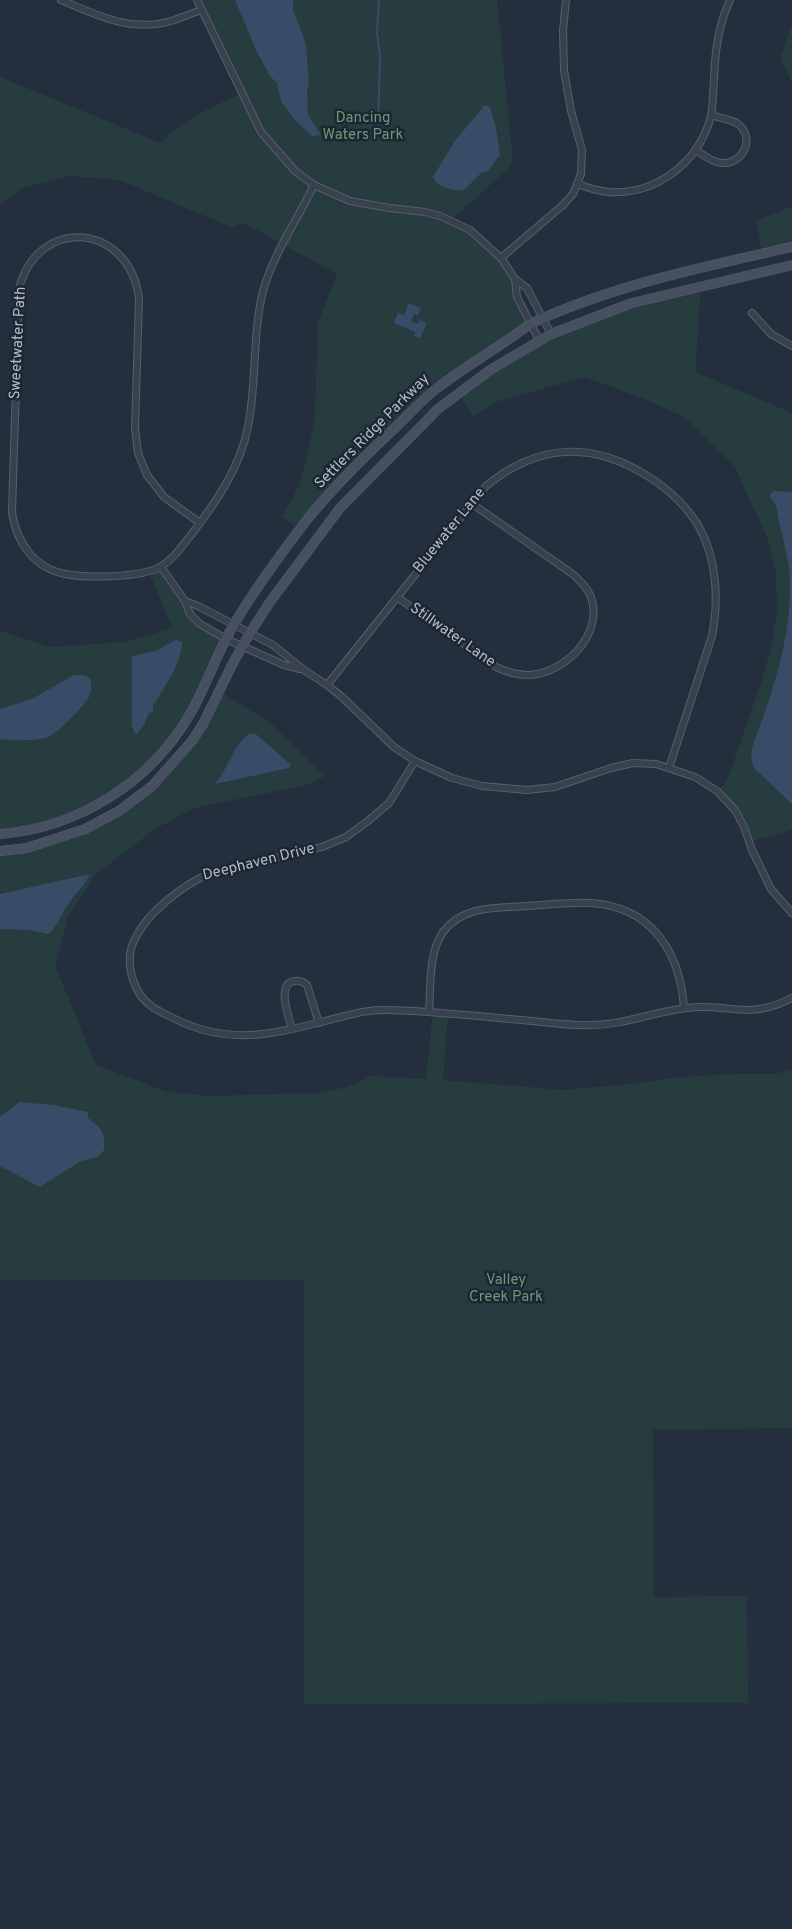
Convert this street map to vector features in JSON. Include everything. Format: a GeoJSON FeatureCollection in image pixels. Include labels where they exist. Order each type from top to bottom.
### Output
{"type":"FeatureCollection","features":[{"type":"Feature","properties":{"kind":"street"},"geometry":{"type":"LineString","coordinates":[[61,0],[107,19],[132,25],[171,21],[202,10]]}},
{"type":"Feature","properties":{"kind":"street"},"geometry":{"type":"LineString","coordinates":[[197,0],[261,132],[295,171],[314,185],[350,201],[440,216],[470,230],[501,258],[515,279],[527,288],[551,334]]}},
{"type":"Feature","properties":{"kind":"street"},"geometry":{"type":"LineString","coordinates":[[501,258],[563,205],[578,184],[582,167],[582,150],[567,90],[563,49],[566,0]]}},
{"type":"Feature","properties":{"kind":"street"},"geometry":{"type":"LineString","coordinates":[[578,184],[609,192],[639,189],[670,176],[696,150],[711,116],[718,35],[730,0]]}},
{"type":"Feature","properties":{"kind":"street"},"geometry":{"type":"LineString","coordinates":[[696,150],[713,161],[724,163],[738,160],[743,154],[747,141],[742,128],[732,121],[711,116]]}},
{"type":"Feature","properties":{"kind":"street","name":"Sweetwater Path"},"geometry":{"type":"LineString","coordinates":[[200,523],[164,497],[154,486],[138,453],[135,428],[139,299],[138,285],[127,262],[105,244],[91,238],[77,237],[61,240],[47,247],[36,255],[23,276],[20,289],[12,513],[15,528],[22,544],[31,556],[54,571],[80,575],[142,573],[161,567],[181,548],[200,523],[224,489],[244,444],[251,411],[256,336],[263,292],[280,246],[314,185]]}},
{"type":"Feature","properties":{"kind":"street","name":"Settlers Ridge Parkway"},"geometry":{"type":"LineString","coordinates":[[0,834],[25,831],[61,821],[96,806],[124,788],[167,747],[189,716],[233,626],[307,521],[357,464],[438,387],[530,324],[543,318],[604,294],[675,274],[792,247]]}},
{"type":"Feature","properties":{"kind":"street","name":"Settlers Ridge Parkway"},"geometry":{"type":"LineString","coordinates":[[0,851],[27,848],[85,829],[119,811],[152,786],[180,756],[203,724],[250,633],[270,602],[340,508],[438,410],[490,370],[551,334],[633,303],[792,265]]}},
{"type":"Feature","properties":{"kind":"street"},"geometry":{"type":"LineString","coordinates":[[515,279],[517,297],[539,340]]}},
{"type":"Feature","properties":{"kind":"street"},"geometry":{"type":"LineString","coordinates":[[753,313],[778,340],[792,346]]}},
{"type":"Feature","properties":{"kind":"street","name":"Bluewater Lane"},"geometry":{"type":"LineString","coordinates":[[327,685],[486,486],[526,460],[554,452],[594,453],[633,467],[656,482],[678,501],[698,526],[710,555],[716,587],[716,615],[712,636],[669,768]]}},
{"type":"Feature","properties":{"kind":"street","name":"Stillwater Lane"},"geometry":{"type":"LineString","coordinates":[[397,597],[496,667],[508,672],[528,675],[547,672],[560,665],[581,647],[590,633],[594,613],[590,596],[584,585],[574,574],[471,503]]}},
{"type":"Feature","properties":{"kind":"street"},"geometry":{"type":"LineString","coordinates":[[161,567],[185,601],[190,614],[200,624],[226,639],[284,665],[304,670]]}},
{"type":"Feature","properties":{"kind":"street"},"geometry":{"type":"LineString","coordinates":[[185,601],[280,650],[327,685],[394,747],[435,772],[468,783],[527,790],[555,787],[633,763],[656,764],[695,777],[717,791],[735,810],[771,889],[792,913]]}},
{"type":"Feature","properties":{"kind":"street","name":"Deephaven Drive"},"geometry":{"type":"LineString","coordinates":[[415,761],[388,803],[368,822],[346,837],[322,847],[211,873],[177,892],[151,917],[131,947],[132,979],[142,998],[158,1011],[185,1024],[215,1034],[242,1036],[257,1036],[292,1029],[371,1010],[429,1012],[594,1025],[701,1006],[750,1010],[773,1007],[792,999]]}},
{"type":"Feature","properties":{"kind":"street"},"geometry":{"type":"LineString","coordinates":[[429,1012],[435,948],[444,931],[461,916],[481,909],[591,903],[613,906],[637,916],[653,928],[664,941],[677,965],[683,987],[684,1008]]}},
{"type":"Feature","properties":{"kind":"street"},"geometry":{"type":"LineString","coordinates":[[292,1029],[284,994],[287,986],[294,981],[307,985],[319,1023]]}},
{"type":"Feature","properties":{"kind":"green space","name":"Dancing Waters Park"},"geometry":{"type":"Polygon","coordinates":[[[197,0],[497,0],[513,162],[451,220],[484,241],[515,279],[517,297],[530,324],[438,387],[300,530],[282,517],[299,486],[308,451],[315,417],[318,323],[337,274],[244,223],[231,227],[120,180],[69,176],[22,188],[0,205],[0,77],[160,143],[188,121],[241,93],[197,0]]]}},
{"type":"Feature","properties":{"kind":"green space"},"geometry":{"type":"Polygon","coordinates":[[[792,24],[792,82],[780,59],[792,24]]]}},
{"type":"Feature","properties":{"kind":"green space"},"geometry":{"type":"Polygon","coordinates":[[[792,205],[792,247],[763,254],[756,221],[792,205]]]}},
{"type":"Feature","properties":{"kind":"green space"},"geometry":{"type":"Polygon","coordinates":[[[701,287],[695,372],[792,413],[792,830],[749,842],[744,827],[717,791],[728,778],[771,648],[777,611],[776,573],[767,537],[735,467],[684,417],[652,402],[585,377],[498,401],[473,416],[459,394],[539,341],[632,303],[701,287]]]}},
{"type":"Feature","properties":{"kind":"green space"},"geometry":{"type":"Polygon","coordinates":[[[161,567],[190,614],[226,639],[201,693],[154,761],[80,814],[0,834],[0,631],[50,647],[126,642],[172,628],[149,571],[161,567]]]}},
{"type":"Feature","properties":{"kind":"green space","name":"Valley Creek Park"},"geometry":{"type":"Polygon","coordinates":[[[220,691],[273,725],[325,776],[306,785],[194,808],[155,829],[96,874],[68,916],[55,966],[96,1065],[167,1092],[210,1096],[316,1093],[348,1087],[371,1076],[426,1079],[433,1013],[448,1014],[443,1080],[564,1090],[671,1078],[775,1074],[792,1069],[792,1428],[653,1430],[654,1597],[747,1596],[748,1703],[304,1704],[304,1280],[0,1280],[0,851],[9,851],[104,820],[168,770],[220,691]]]}},
{"type":"Feature","properties":{"kind":"water"},"geometry":{"type":"Polygon","coordinates":[[[235,0],[293,0],[293,10],[306,44],[309,84],[307,90],[308,115],[321,135],[312,136],[295,120],[281,101],[277,83],[270,76],[256,50],[235,0]]]}},
{"type":"Feature","properties":{"kind":"water"},"geometry":{"type":"Polygon","coordinates":[[[485,105],[490,107],[500,155],[487,172],[482,172],[464,190],[442,186],[433,177],[454,142],[485,105]]]}},
{"type":"Feature","properties":{"kind":"water"},"geometry":{"type":"Polygon","coordinates":[[[409,303],[421,308],[418,315],[414,314],[411,321],[418,324],[420,320],[427,323],[420,338],[414,336],[415,332],[394,323],[398,313],[404,315],[409,303]]]}},
{"type":"Feature","properties":{"kind":"water"},"geometry":{"type":"Polygon","coordinates":[[[774,491],[792,492],[792,804],[755,769],[751,757],[779,665],[790,600],[788,561],[777,509],[770,496],[774,491]]]}},
{"type":"Feature","properties":{"kind":"water"},"geometry":{"type":"Polygon","coordinates":[[[176,640],[182,642],[176,666],[153,706],[153,712],[149,713],[144,725],[136,735],[132,727],[132,656],[155,651],[176,640]]]}},
{"type":"Feature","properties":{"kind":"water"},"geometry":{"type":"Polygon","coordinates":[[[74,675],[84,675],[90,678],[91,692],[82,707],[58,730],[48,737],[38,739],[0,739],[0,709],[32,699],[74,675]]]}},
{"type":"Feature","properties":{"kind":"water"},"geometry":{"type":"Polygon","coordinates":[[[250,733],[257,735],[291,765],[289,768],[215,784],[239,744],[250,733]]]}},
{"type":"Feature","properties":{"kind":"water"},"geometry":{"type":"Polygon","coordinates":[[[90,874],[48,934],[30,930],[0,929],[0,894],[90,874]]]}},
{"type":"Feature","properties":{"kind":"water"},"geometry":{"type":"Polygon","coordinates":[[[19,1102],[53,1105],[88,1112],[88,1118],[99,1127],[104,1136],[104,1150],[98,1157],[81,1161],[40,1187],[0,1166],[0,1117],[19,1102]]]}},
{"type":"Feature","properties":{"kind":"waterway"},"geometry":{"type":"LineString","coordinates":[[378,130],[379,0]]}}]}
